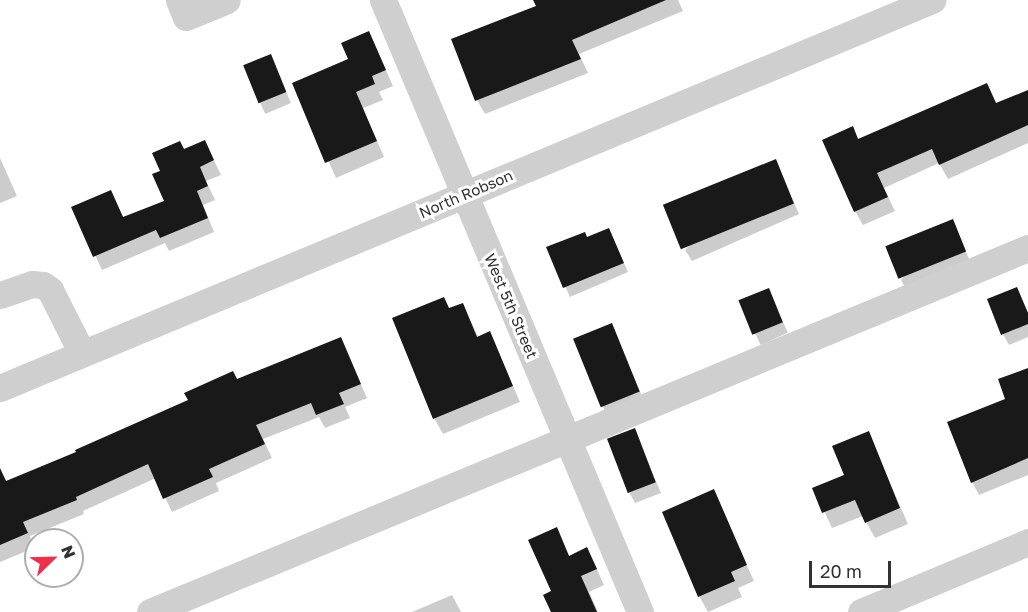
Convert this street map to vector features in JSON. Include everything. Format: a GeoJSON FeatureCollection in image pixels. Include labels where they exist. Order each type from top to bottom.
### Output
{"type":"FeatureCollection","features":[{"type":"Feature","properties":{"kind":"street"},"geometry":{"type":"LineString","coordinates":[[179,0],[186,17],[227,0]]}},
{"type":"Feature","properties":{"kind":"street","name":"West 5th Street"},"geometry":{"type":"LineString","coordinates":[[383,0],[640,612]]}},
{"type":"Feature","properties":{"kind":"street","name":"North Robson"},"geometry":{"type":"LineString","coordinates":[[0,388],[932,0]]}},
{"type":"Feature","properties":{"kind":"street"},"geometry":{"type":"LineString","coordinates":[[150,612],[1028,248]]}},
{"type":"Feature","properties":{"kind":"street"},"geometry":{"type":"LineString","coordinates":[[0,295],[32,284],[43,285],[50,290],[82,353]]}},
{"type":"Feature","properties":{"kind":"street"},"geometry":{"type":"LineString","coordinates":[[861,612],[1028,542]]}},
{"type":"Feature","properties":{"kind":"building"},"geometry":{"type":"Polygon","coordinates":[[[533,0],[666,0],[572,40],[581,59],[475,101],[451,39],[536,6],[533,0]]]}},
{"type":"Feature","properties":{"kind":"building"},"geometry":{"type":"Polygon","coordinates":[[[369,31],[386,70],[372,76],[375,84],[356,92],[377,141],[325,163],[292,83],[348,59],[341,43],[369,31]]]}},
{"type":"Feature","properties":{"kind":"building"},"geometry":{"type":"Polygon","coordinates":[[[271,54],[286,92],[259,103],[243,65],[271,54]]]}},
{"type":"Feature","properties":{"kind":"building"},"geometry":{"type":"Polygon","coordinates":[[[987,83],[996,103],[1028,90],[1028,125],[939,165],[932,149],[877,173],[888,197],[854,212],[822,140],[853,126],[858,139],[987,83]]]}},
{"type":"Feature","properties":{"kind":"building"},"geometry":{"type":"Polygon","coordinates":[[[205,140],[214,160],[200,167],[208,186],[197,191],[208,218],[160,238],[156,230],[93,257],[71,207],[111,190],[123,217],[164,201],[152,174],[160,171],[152,153],[180,141],[184,149],[205,140]]]}},
{"type":"Feature","properties":{"kind":"building"},"geometry":{"type":"Polygon","coordinates":[[[776,159],[794,204],[681,249],[663,205],[776,159]]]}},
{"type":"Feature","properties":{"kind":"building"},"geometry":{"type":"Polygon","coordinates":[[[953,219],[966,251],[898,279],[885,246],[953,219]]]}},
{"type":"Feature","properties":{"kind":"building"},"geometry":{"type":"Polygon","coordinates":[[[609,228],[624,263],[563,288],[546,247],[585,232],[587,237],[609,228]]]}},
{"type":"Feature","properties":{"kind":"building"},"geometry":{"type":"Polygon","coordinates":[[[1017,287],[1028,313],[1028,324],[1001,335],[987,299],[1017,287]]]}},
{"type":"Feature","properties":{"kind":"building"},"geometry":{"type":"Polygon","coordinates":[[[769,288],[783,322],[752,335],[738,300],[769,288]]]}},
{"type":"Feature","properties":{"kind":"building"},"geometry":{"type":"Polygon","coordinates":[[[444,297],[449,308],[463,303],[477,337],[490,331],[513,386],[433,419],[392,318],[444,297]]]}},
{"type":"Feature","properties":{"kind":"building"},"geometry":{"type":"Polygon","coordinates":[[[612,323],[640,392],[601,407],[573,339],[612,323]]]}},
{"type":"Feature","properties":{"kind":"building"},"geometry":{"type":"Polygon","coordinates":[[[341,337],[361,384],[339,393],[344,404],[316,415],[311,403],[256,425],[265,444],[209,469],[213,477],[163,499],[148,464],[76,497],[77,500],[23,522],[26,528],[24,535],[0,545],[0,468],[6,481],[76,452],[75,450],[188,400],[184,393],[233,371],[237,379],[341,337]]]}},
{"type":"Feature","properties":{"kind":"building"},"geometry":{"type":"Polygon","coordinates":[[[1028,368],[1028,458],[971,483],[947,422],[1005,399],[998,379],[1028,368]]]}},
{"type":"Feature","properties":{"kind":"building"},"geometry":{"type":"Polygon","coordinates":[[[635,428],[656,482],[628,493],[607,439],[635,428]]]}},
{"type":"Feature","properties":{"kind":"building"},"geometry":{"type":"Polygon","coordinates":[[[869,431],[900,508],[865,523],[855,500],[822,513],[812,488],[844,475],[832,446],[869,431]]]}},
{"type":"Feature","properties":{"kind":"building"},"geometry":{"type":"Polygon","coordinates":[[[714,489],[747,565],[731,572],[735,581],[698,597],[662,512],[714,489]]]}},
{"type":"Feature","properties":{"kind":"building"},"geometry":{"type":"Polygon","coordinates":[[[557,527],[569,556],[587,547],[597,569],[581,576],[597,612],[551,612],[543,595],[551,591],[528,540],[557,527]]]}}]}
